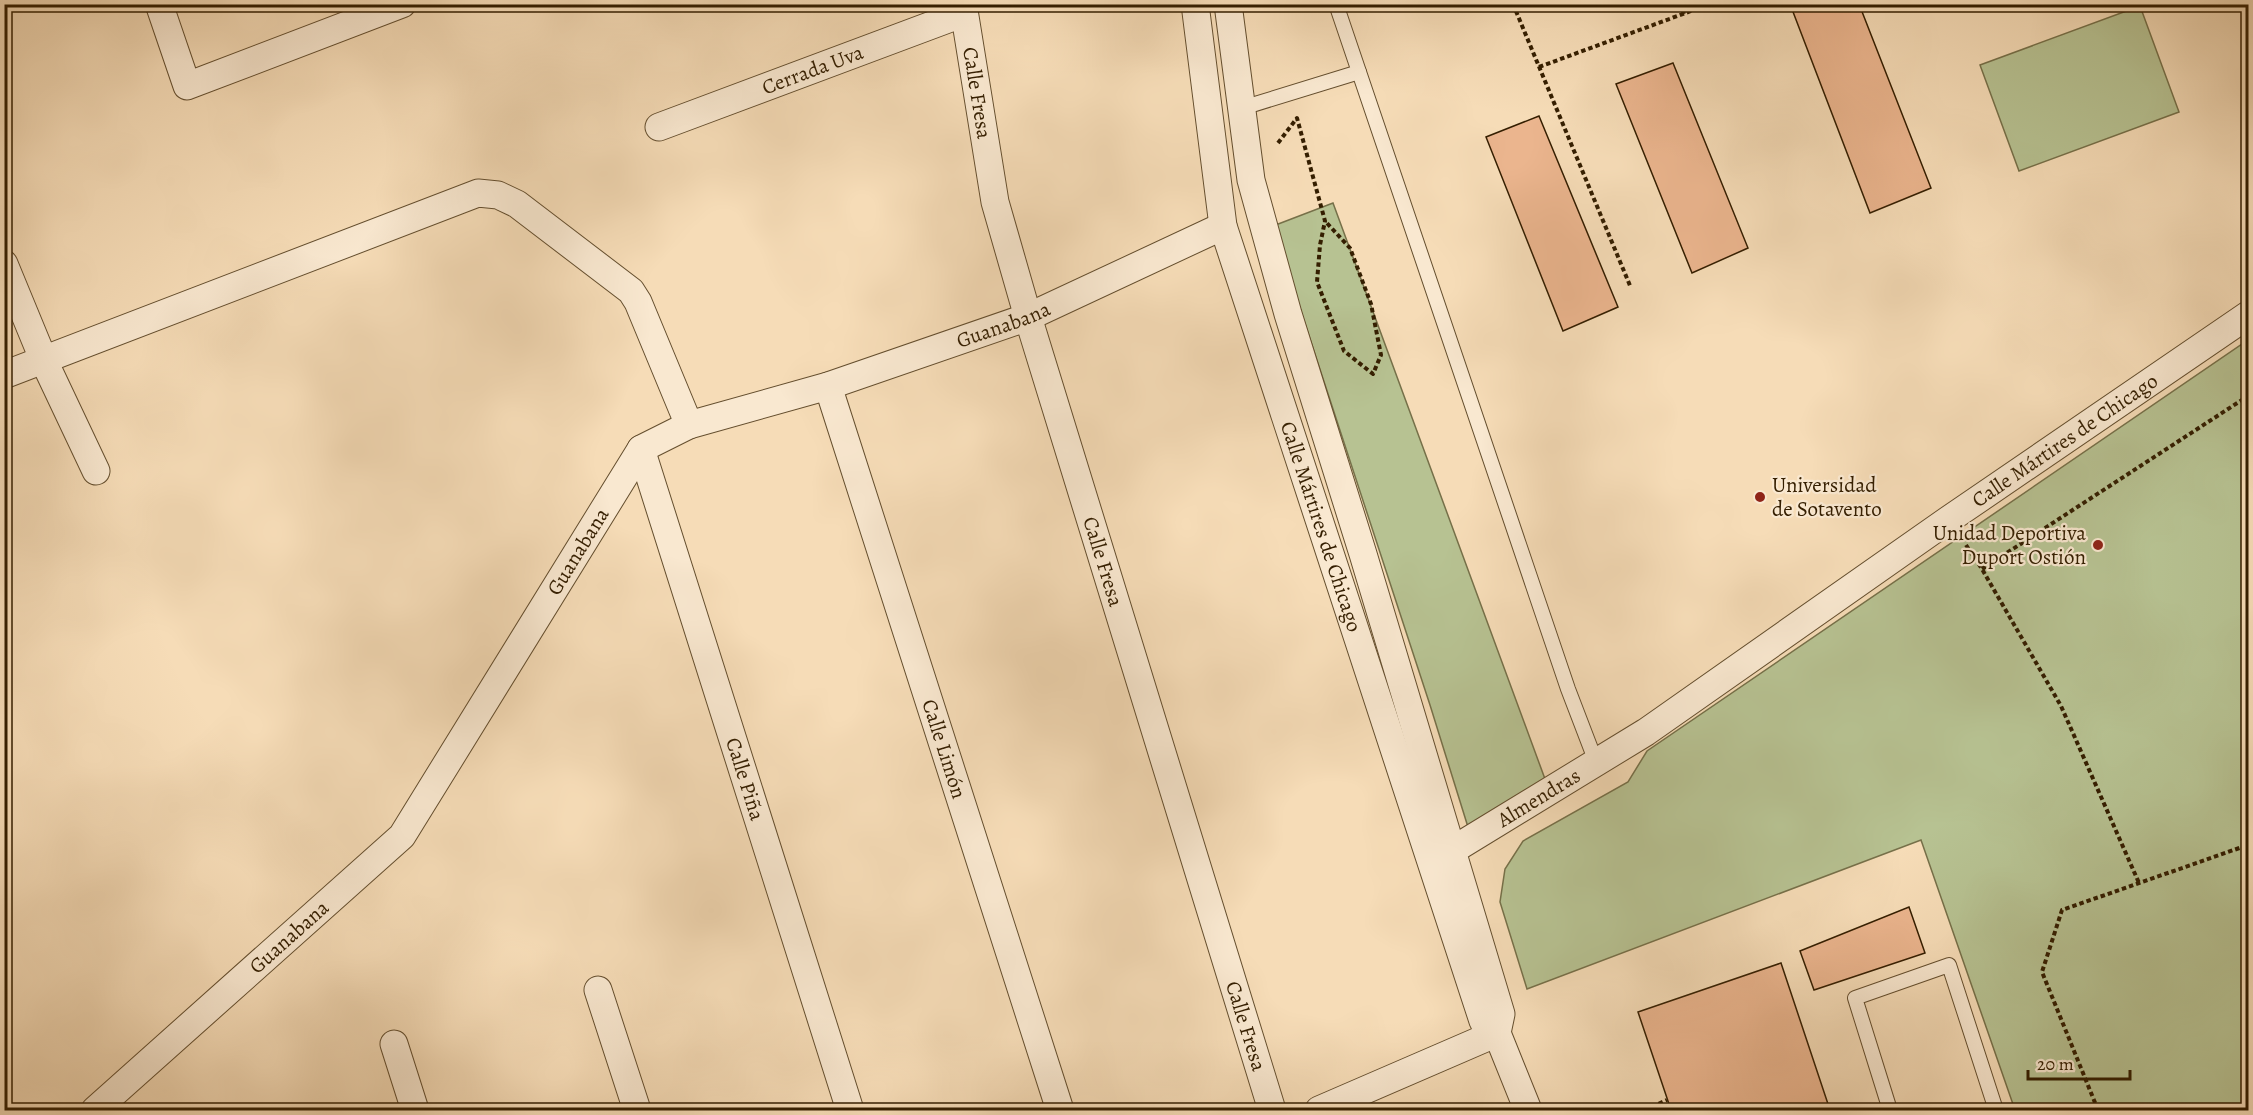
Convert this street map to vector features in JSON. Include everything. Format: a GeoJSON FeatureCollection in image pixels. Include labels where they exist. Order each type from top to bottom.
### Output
{"type":"FeatureCollection","features":[{"type":"Feature","properties":{"kind":"street"},"geometry":{"type":"LineString","coordinates":[[159,4],[187,86],[402,4]]}},
{"type":"Feature","properties":{"kind":"street","name":"Calle Mártires de Chicago"},"geometry":{"type":"LineString","coordinates":[[1195,4],[1223,226],[1442,857]]}},
{"type":"Feature","properties":{"kind":"street","name":"Calle Mártires de Chicago"},"geometry":{"type":"LineString","coordinates":[[1228,4],[1251,180],[1288,314],[1363,554],[1483,1021],[1497,1033],[1528,1110]]}},
{"type":"Feature","properties":{"kind":"street","name":"Cerrada Uva"},"geometry":{"type":"LineString","coordinates":[[660,127],[963,9]]}},
{"type":"Feature","properties":{"kind":"street","name":"Calle Fresa"},"geometry":{"type":"LineString","coordinates":[[963,9],[995,202],[1028,317],[1272,1110]]}},
{"type":"Feature","properties":{"kind":"street"},"geometry":{"type":"LineString","coordinates":[[4,375],[478,193],[498,195],[517,204],[631,291],[638,302],[689,425]]}},
{"type":"Feature","properties":{"kind":"street","name":"Guanabana"},"geometry":{"type":"LineString","coordinates":[[95,1110],[402,836],[642,449],[689,425],[828,386],[1028,317],[1223,226]]}},
{"type":"Feature","properties":{"kind":"street"},"geometry":{"type":"LineString","coordinates":[[4,264],[44,361],[96,471]]}},
{"type":"Feature","properties":{"kind":"street","name":"Calle Mártires de Chicago"},"geometry":{"type":"LineString","coordinates":[[1646,732],[1948,520],[2248,315]]}},
{"type":"Feature","properties":{"kind":"street","name":"Calle Limón"},"geometry":{"type":"LineString","coordinates":[[828,386],[1060,1110]]}},
{"type":"Feature","properties":{"kind":"street","name":"Calle Piña"},"geometry":{"type":"LineString","coordinates":[[642,449],[850,1110]]}},
{"type":"Feature","properties":{"kind":"street","name":"Almendras"},"geometry":{"type":"LineString","coordinates":[[1442,857],[1646,732]]}},
{"type":"Feature","properties":{"kind":"street"},"geometry":{"type":"LineString","coordinates":[[598,990],[636,1110]]}},
{"type":"Feature","properties":{"kind":"street"},"geometry":{"type":"LineString","coordinates":[[1319,1110],[1497,1033]]}},
{"type":"Feature","properties":{"kind":"street"},"geometry":{"type":"LineString","coordinates":[[394,1044],[415,1110]]}},
{"type":"Feature","properties":{"kind":"lane"},"geometry":{"type":"LineString","coordinates":[[1336,4],[1568,689],[1596,762]]}},
{"type":"Feature","properties":{"kind":"lane"},"geometry":{"type":"LineString","coordinates":[[1242,108],[1359,72]]}},
{"type":"Feature","properties":{"kind":"lane"},"geometry":{"type":"LineString","coordinates":[[1890,1110],[1854,998],[1950,965],[1996,1110]]}},
{"type":"Feature","properties":{"kind":"path"},"geometry":{"type":"LineString","coordinates":[[1513,4],[1631,288]]}},
{"type":"Feature","properties":{"kind":"path"},"geometry":{"type":"LineString","coordinates":[[1680,4],[1684,14]]}},
{"type":"Feature","properties":{"kind":"path"},"geometry":{"type":"LineString","coordinates":[[1539,67],[1710,4]]}},
{"type":"Feature","properties":{"kind":"path"},"geometry":{"type":"LineString","coordinates":[[1251,180],[1297,118],[1325,221],[1320,245],[1317,282],[1344,351],[1373,374],[1381,355],[1371,304],[1350,248],[1325,221]]}},
{"type":"Feature","properties":{"kind":"path"},"geometry":{"type":"LineString","coordinates":[[1982,569],[2248,396]]}},
{"type":"Feature","properties":{"kind":"path"},"geometry":{"type":"LineString","coordinates":[[1948,520],[1982,569],[2061,706],[2139,883]]}},
{"type":"Feature","properties":{"kind":"path"},"geometry":{"type":"LineString","coordinates":[[2098,1110],[2042,972],[2062,910],[2248,845]]}},
{"type":"Feature","properties":{"kind":"path"},"geometry":{"type":"LineString","coordinates":[[1645,1110],[1667,1100]]}},
{"type":"Feature","properties":{"kind":"green space"},"geometry":{"type":"Polygon","coordinates":[[[2140,6],[2179,112],[2019,171],[1980,65],[2140,6]]]}},
{"type":"Feature","properties":{"kind":"green space"},"geometry":{"type":"Polygon","coordinates":[[[1333,203],[1545,779],[1468,827],[1273,226],[1333,203]]]}},
{"type":"Feature","properties":{"kind":"green space","name":"Unidad Deportiva Duport Ostión"},"geometry":{"type":"Polygon","coordinates":[[[2248,340],[2248,1110],[2015,1110],[1921,840],[1527,989],[1500,902],[1505,869],[1523,841],[1628,782],[1647,751],[2248,340]]]}},
{"type":"Feature","properties":{"kind":"building"},"geometry":{"type":"Polygon","coordinates":[[[1790,4],[1859,4],[1931,188],[1870,213],[1790,4]]]}},
{"type":"Feature","properties":{"kind":"building"},"geometry":{"type":"Polygon","coordinates":[[[1673,63],[1748,248],[1692,273],[1616,84],[1673,63]]]}},
{"type":"Feature","properties":{"kind":"building"},"geometry":{"type":"Polygon","coordinates":[[[1539,116],[1618,307],[1563,331],[1486,137],[1539,116]]]}},
{"type":"Feature","properties":{"kind":"building"},"geometry":{"type":"Polygon","coordinates":[[[1909,907],[1925,953],[1814,990],[1800,951],[1909,907]]]}},
{"type":"Feature","properties":{"kind":"building"},"geometry":{"type":"Polygon","coordinates":[[[1781,963],[1830,1110],[1671,1110],[1638,1012],[1781,963]]]}},
{"type":"Feature","properties":{"kind":"place","name":"Universidad de Sotavento"},"geometry":{"type":"Point","coordinates":[1760,497]}},
{"type":"Feature","properties":{"kind":"place","name":"Unidad Deportiva Duport Ostión"},"geometry":{"type":"Point","coordinates":[2098,545]}}]}
